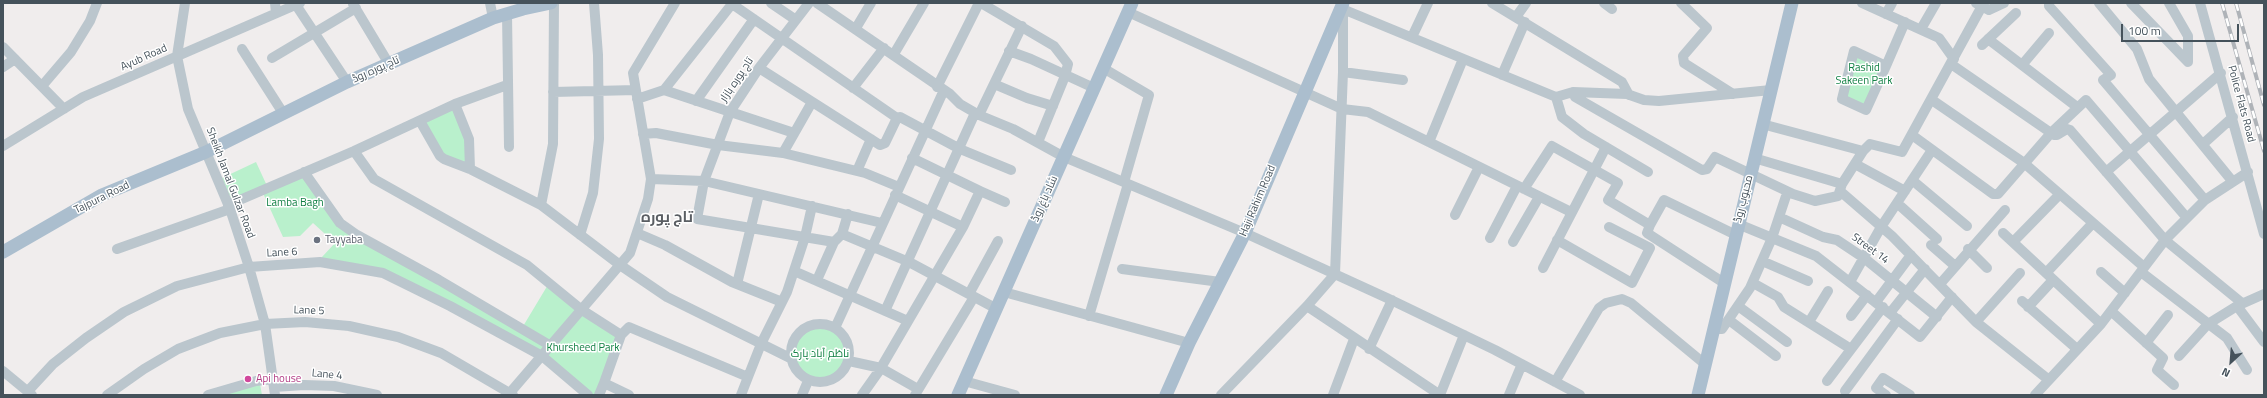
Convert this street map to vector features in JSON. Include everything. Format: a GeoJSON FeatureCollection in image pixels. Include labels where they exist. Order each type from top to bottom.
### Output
{"type":"FeatureCollection","features":[{"type":"Feature","properties":{"kind":"main road","name":"محبوب روڈ"},"geometry":{"type":"LineString","coordinates":[[1698,395],[1792,3]]}},
{"type":"Feature","properties":{"kind":"main road","name":"تاج پورہ روڈ"},"geometry":{"type":"LineString","coordinates":[[206,152],[347,82],[494,18],[546,4]]}},
{"type":"Feature","properties":{"kind":"main road","name":"Haji Rahim Road"},"geometry":{"type":"LineString","coordinates":[[1166,395],[1189,343],[1245,233],[1304,91],[1343,5]]}},
{"type":"Feature","properties":{"kind":"main road","name":"شاد باغ روڈ"},"geometry":{"type":"LineString","coordinates":[[958,395],[1130,8]]}},
{"type":"Feature","properties":{"kind":"main road","name":"Tajpura Road"},"geometry":{"type":"LineString","coordinates":[[3,252],[102,196],[206,152]]}},
{"type":"Feature","properties":{"kind":"street"},"geometry":{"type":"LineString","coordinates":[[42,86],[71,52],[90,21],[97,3]]}},
{"type":"Feature","properties":{"kind":"street","name":"Sheikh Jamal Gulzar Road"},"geometry":{"type":"LineString","coordinates":[[185,3],[178,56],[188,109],[229,207],[249,267],[264,324],[274,387]]}},
{"type":"Feature","properties":{"kind":"street"},"geometry":{"type":"LineString","coordinates":[[490,3],[494,18]]}},
{"type":"Feature","properties":{"kind":"street"},"geometry":{"type":"LineString","coordinates":[[580,235],[593,193],[599,139],[599,91],[594,3]]}},
{"type":"Feature","properties":{"kind":"street"},"geometry":{"type":"LineString","coordinates":[[510,394],[630,254],[648,199],[651,179],[633,73],[675,3]]}},
{"type":"Feature","properties":{"kind":"street"},"geometry":{"type":"LineString","coordinates":[[771,3],[796,20]]}},
{"type":"Feature","properties":{"kind":"street","name":"تاج پورہ بازار"},"geometry":{"type":"LineString","coordinates":[[750,228],[697,219],[704,181],[730,112],[759,68],[809,3]]}},
{"type":"Feature","properties":{"kind":"street"},"geometry":{"type":"LineString","coordinates":[[817,3],[894,54],[960,104],[977,114],[1013,129],[1064,157],[1245,233],[1392,300],[1522,364],[1580,395]]}},
{"type":"Feature","properties":{"kind":"street"},"geometry":{"type":"LineString","coordinates":[[856,28],[871,3]]}},
{"type":"Feature","properties":{"kind":"street"},"geometry":{"type":"LineString","coordinates":[[894,54],[924,3]]}},
{"type":"Feature","properties":{"kind":"street"},"geometry":{"type":"LineString","coordinates":[[835,328],[925,130],[940,88],[980,3],[1022,26],[1054,46],[1068,64],[1065,76],[1038,142]]}},
{"type":"Feature","properties":{"kind":"street"},"geometry":{"type":"LineString","coordinates":[[1412,37],[1428,3]]}},
{"type":"Feature","properties":{"kind":"street"},"geometry":{"type":"LineString","coordinates":[[1492,3],[1622,82],[1629,95]]}},
{"type":"Feature","properties":{"kind":"street"},"geometry":{"type":"LineString","coordinates":[[1516,17],[1526,3]]}},
{"type":"Feature","properties":{"kind":"street"},"geometry":{"type":"LineString","coordinates":[[1681,3],[1707,28],[1683,56],[1684,63],[1733,94]]}},
{"type":"Feature","properties":{"kind":"street"},"geometry":{"type":"LineString","coordinates":[[1862,3],[1939,38],[1953,62],[2055,136],[2067,129],[2070,130],[2165,240],[2240,304],[2264,342]]}},
{"type":"Feature","properties":{"kind":"street"},"geometry":{"type":"LineString","coordinates":[[1886,14],[1892,3]]}},
{"type":"Feature","properties":{"kind":"street"},"geometry":{"type":"LineString","coordinates":[[1921,29],[1936,3]]}},
{"type":"Feature","properties":{"kind":"street"},"geometry":{"type":"LineString","coordinates":[[1573,92],[1575,97],[1702,170],[1707,169],[1715,157],[1750,175],[1793,194],[1816,201],[1838,196],[1841,188],[1863,151],[1870,144],[1902,152],[1953,62],[1979,4],[1989,10],[2004,3]]}},
{"type":"Feature","properties":{"kind":"street"},"geometry":{"type":"LineString","coordinates":[[2049,3],[2049,6],[2111,75],[2103,80],[2205,200]]}},
{"type":"Feature","properties":{"kind":"street"},"geometry":{"type":"LineString","coordinates":[[2099,3],[2137,50],[2149,79],[2233,182]]}},
{"type":"Feature","properties":{"kind":"street"},"geometry":{"type":"LineString","coordinates":[[2131,3],[2188,62],[2188,36],[2169,3]]}},
{"type":"Feature","properties":{"kind":"street","name":"Police Flats Road"},"geometry":{"type":"LineString","coordinates":[[2200,3],[2221,73],[2264,234]]}},
{"type":"Feature","properties":{"kind":"street"},"geometry":{"type":"LineString","coordinates":[[298,4],[314,33],[347,82]]}},
{"type":"Feature","properties":{"kind":"street","name":"Ayub Road"},"geometry":{"type":"LineString","coordinates":[[3,146],[83,97],[178,56],[276,8],[298,4]]}},
{"type":"Feature","properties":{"kind":"street"},"geometry":{"type":"LineString","coordinates":[[541,205],[553,144],[553,92],[546,4]]}},
{"type":"Feature","properties":{"kind":"street"},"geometry":{"type":"LineString","coordinates":[[664,90],[732,4],[897,118],[900,117],[960,149],[1011,170]]}},
{"type":"Feature","properties":{"kind":"street"},"geometry":{"type":"LineString","coordinates":[[1221,395],[1307,306],[1335,274],[1342,109],[1343,5],[1412,37],[1556,97],[1573,92],[1629,95],[1659,101],[1771,90]]}},
{"type":"Feature","properties":{"kind":"street"},"geometry":{"type":"LineString","coordinates":[[272,58],[314,33],[354,6],[389,64]]}},
{"type":"Feature","properties":{"kind":"street"},"geometry":{"type":"LineString","coordinates":[[1130,8],[1342,109],[1368,112],[1571,212]]}},
{"type":"Feature","properties":{"kind":"street"},"geometry":{"type":"LineString","coordinates":[[507,14],[509,147]]}},
{"type":"Feature","properties":{"kind":"street"},"geometry":{"type":"LineString","coordinates":[[2016,14],[1985,42],[2022,65],[2077,107]]}},
{"type":"Feature","properties":{"kind":"street"},"geometry":{"type":"LineString","coordinates":[[696,101],[754,19]]}},
{"type":"Feature","properties":{"kind":"street"},"geometry":{"type":"LineString","coordinates":[[1502,75],[1525,22]]}},
{"type":"Feature","properties":{"kind":"street"},"geometry":{"type":"LineString","coordinates":[[1886,66],[1854,51],[1842,99],[1866,110],[1886,66],[1906,22]]}},
{"type":"Feature","properties":{"kind":"street"},"geometry":{"type":"LineString","coordinates":[[885,311],[960,149],[1022,26]]}},
{"type":"Feature","properties":{"kind":"street"},"geometry":{"type":"LineString","coordinates":[[2022,65],[2049,33]]}},
{"type":"Feature","properties":{"kind":"street"},"geometry":{"type":"LineString","coordinates":[[3,47],[64,109]]}},
{"type":"Feature","properties":{"kind":"street"},"geometry":{"type":"LineString","coordinates":[[853,88],[884,48]]}},
{"type":"Feature","properties":{"kind":"street"},"geometry":{"type":"LineString","coordinates":[[242,49],[283,113]]}},
{"type":"Feature","properties":{"kind":"street"},"geometry":{"type":"LineString","coordinates":[[1010,51],[1094,88]]}},
{"type":"Feature","properties":{"kind":"street"},"geometry":{"type":"LineString","coordinates":[[3,67],[15,59]]}},
{"type":"Feature","properties":{"kind":"street"},"geometry":{"type":"LineString","coordinates":[[1429,142],[1463,59]]}},
{"type":"Feature","properties":{"kind":"street"},"geometry":{"type":"LineString","coordinates":[[759,68],[871,139],[883,145],[897,118]]}},
{"type":"Feature","properties":{"kind":"street"},"geometry":{"type":"LineString","coordinates":[[1089,316],[1149,95],[1103,68]]}},
{"type":"Feature","properties":{"kind":"street"},"geometry":{"type":"LineString","coordinates":[[1343,72],[1403,80]]}},
{"type":"Feature","properties":{"kind":"street"},"geometry":{"type":"LineString","coordinates":[[2106,172],[2221,73]]}},
{"type":"Feature","properties":{"kind":"street"},"geometry":{"type":"LineString","coordinates":[[117,249],[229,207],[455,104],[507,84]]}},
{"type":"Feature","properties":{"kind":"street"},"geometry":{"type":"LineString","coordinates":[[994,84],[1027,98],[1053,106]]}},
{"type":"Feature","properties":{"kind":"street"},"geometry":{"type":"LineString","coordinates":[[553,92],[599,91],[636,94],[664,90],[794,133]]}},
{"type":"Feature","properties":{"kind":"street"},"geometry":{"type":"LineString","coordinates":[[1556,97],[1562,117],[1606,147],[1648,172]]}},
{"type":"Feature","properties":{"kind":"street"},"geometry":{"type":"LineString","coordinates":[[1932,100],[2024,164],[2142,269],[2227,338],[2247,370]]}},
{"type":"Feature","properties":{"kind":"street"},"geometry":{"type":"LineString","coordinates":[[1912,135],[1993,194],[2000,192],[2051,133],[2084,100],[2087,101],[2131,151],[2187,218]]}},
{"type":"Feature","properties":{"kind":"street"},"geometry":{"type":"LineString","coordinates":[[783,153],[812,102]]}},
{"type":"Feature","properties":{"kind":"street"},"geometry":{"type":"LineString","coordinates":[[455,104],[469,139],[470,169]]}},
{"type":"Feature","properties":{"kind":"street"},"geometry":{"type":"LineString","coordinates":[[2203,144],[2233,117]]}},
{"type":"Feature","properties":{"kind":"street"},"geometry":{"type":"LineString","coordinates":[[420,121],[440,156],[470,169],[541,205],[620,265],[667,297],[790,358]]}},
{"type":"Feature","properties":{"kind":"street"},"geometry":{"type":"LineString","coordinates":[[1762,124],[1863,151]]}},
{"type":"Feature","properties":{"kind":"street"},"geometry":{"type":"LineString","coordinates":[[643,134],[656,133],[718,145],[783,153],[857,171],[897,191],[932,212],[963,227]]}},
{"type":"Feature","properties":{"kind":"street"},"geometry":{"type":"LineString","coordinates":[[857,171],[871,139]]}},
{"type":"Feature","properties":{"kind":"street"},"geometry":{"type":"LineString","coordinates":[[1490,238],[1521,187],[1552,146],[1594,171],[1618,183],[1608,200],[1650,225]]}},
{"type":"Feature","properties":{"kind":"street"},"geometry":{"type":"LineString","coordinates":[[1543,268],[1606,147]]}},
{"type":"Feature","properties":{"kind":"street"},"geometry":{"type":"LineString","coordinates":[[1850,282],[1881,227],[1932,150]]}},
{"type":"Feature","properties":{"kind":"street"},"geometry":{"type":"LineString","coordinates":[[354,151],[374,179],[527,266],[582,310],[621,335]]}},
{"type":"Feature","properties":{"kind":"street"},"geometry":{"type":"LineString","coordinates":[[912,158],[1004,202]]}},
{"type":"Feature","properties":{"kind":"street"},"geometry":{"type":"LineString","coordinates":[[1754,158],[1841,188],[1911,254],[1976,322],[2050,380]]}},
{"type":"Feature","properties":{"kind":"street"},"geometry":{"type":"LineString","coordinates":[[1855,164],[1905,191]]}},
{"type":"Feature","properties":{"kind":"street"},"geometry":{"type":"LineString","coordinates":[[1455,215],[1479,166]]}},
{"type":"Feature","properties":{"kind":"street"},"geometry":{"type":"LineString","coordinates":[[304,172],[340,223],[551,346]]}},
{"type":"Feature","properties":{"kind":"street"},"geometry":{"type":"LineString","coordinates":[[2035,395],[2101,324],[2165,240],[2205,200],[2248,172]]}},
{"type":"Feature","properties":{"kind":"street"},"geometry":{"type":"LineString","coordinates":[[651,179],[704,181],[882,223]]}},
{"type":"Feature","properties":{"kind":"street"},"geometry":{"type":"LineString","coordinates":[[1912,180],[1967,226]]}},
{"type":"Feature","properties":{"kind":"street"},"geometry":{"type":"LineString","coordinates":[[862,395],[881,368],[963,227],[980,191]]}},
{"type":"Feature","properties":{"kind":"street"},"geometry":{"type":"LineString","coordinates":[[737,284],[759,194]]}},
{"type":"Feature","properties":{"kind":"street"},"geometry":{"type":"LineString","coordinates":[[2013,242],[2059,195]]}},
{"type":"Feature","properties":{"kind":"street"},"geometry":{"type":"LineString","coordinates":[[1713,329],[1722,329],[1752,283],[1772,238],[1786,196]]}},
{"type":"Feature","properties":{"kind":"street"},"geometry":{"type":"LineString","coordinates":[[1513,242],[1539,197]]}},
{"type":"Feature","properties":{"kind":"street"},"geometry":{"type":"LineString","coordinates":[[1724,283],[1647,233],[1664,200],[1737,229],[1772,238],[1816,256],[1920,337],[1952,297]]}},
{"type":"Feature","properties":{"kind":"street"},"geometry":{"type":"LineString","coordinates":[[1897,203],[1955,266]]}},
{"type":"Feature","properties":{"kind":"street"},"geometry":{"type":"LineString","coordinates":[[742,395],[761,344],[782,302],[794,271],[805,237],[812,206]]}},
{"type":"Feature","properties":{"kind":"street"},"geometry":{"type":"LineString","coordinates":[[1940,284],[1968,249],[2005,210]]}},
{"type":"Feature","properties":{"kind":"street"},"geometry":{"type":"LineString","coordinates":[[816,280],[834,242],[842,234],[848,214]]}},
{"type":"Feature","properties":{"kind":"street","name":"Street 14"},"geometry":{"type":"LineString","coordinates":[[1779,217],[1823,237],[1837,240],[1864,258],[1937,317]]}},
{"type":"Feature","properties":{"kind":"street"},"geometry":{"type":"LineString","coordinates":[[2077,349],[2025,304],[2092,224]]}},
{"type":"Feature","properties":{"kind":"street"},"geometry":{"type":"LineString","coordinates":[[1557,240],[1632,283],[1650,248],[1609,226]]}},
{"type":"Feature","properties":{"kind":"street"},"geometry":{"type":"LineString","coordinates":[[750,228],[834,242]]}},
{"type":"Feature","properties":{"kind":"street"},"geometry":{"type":"LineString","coordinates":[[637,233],[665,245],[737,284],[782,302]]}},
{"type":"Feature","properties":{"kind":"street"},"geometry":{"type":"LineString","coordinates":[[2003,233],[2101,324]]}},
{"type":"Feature","properties":{"kind":"street"},"geometry":{"type":"LineString","coordinates":[[842,234],[872,245],[909,262],[996,309]]}},
{"type":"Feature","properties":{"kind":"street"},"geometry":{"type":"LineString","coordinates":[[848,361],[881,368],[916,392],[971,296],[998,242]]}},
{"type":"Feature","properties":{"kind":"street"},"geometry":{"type":"LineString","coordinates":[[1968,249],[1987,268]]}},
{"type":"Feature","properties":{"kind":"street"},"geometry":{"type":"LineString","coordinates":[[1845,391],[1887,311],[1892,280],[1911,254]]}},
{"type":"Feature","properties":{"kind":"street"},"geometry":{"type":"LineString","coordinates":[[1762,261],[1808,280]]}},
{"type":"Feature","properties":{"kind":"street","name":"Lane 6"},"geometry":{"type":"LineString","coordinates":[[30,393],[52,364],[86,338],[124,312],[178,286],[249,267],[320,262],[383,274],[450,306],[542,356],[588,395]]}},
{"type":"Feature","properties":{"kind":"street"},"geometry":{"type":"LineString","coordinates":[[1827,381],[1851,349],[1907,292],[1925,268]]}},
{"type":"Feature","properties":{"kind":"street"},"geometry":{"type":"LineString","coordinates":[[1122,269],[1220,282]]}},
{"type":"Feature","properties":{"kind":"street"},"geometry":{"type":"LineString","coordinates":[[794,271],[908,321]]}},
{"type":"Feature","properties":{"kind":"street"},"geometry":{"type":"LineString","coordinates":[[2101,272],[2125,293]]}},
{"type":"Feature","properties":{"kind":"street"},"geometry":{"type":"LineString","coordinates":[[1976,322],[2020,273]]}},
{"type":"Feature","properties":{"kind":"street"},"geometry":{"type":"LineString","coordinates":[[1752,283],[1778,297],[1784,307],[1851,349]]}},
{"type":"Feature","properties":{"kind":"street"},"geometry":{"type":"LineString","coordinates":[[1809,322],[1828,291]]}},
{"type":"Feature","properties":{"kind":"street"},"geometry":{"type":"LineString","coordinates":[[1004,292],[1189,343]]}},
{"type":"Feature","properties":{"kind":"street"},"geometry":{"type":"LineString","coordinates":[[2179,356],[2208,324],[2240,304],[2264,294]]}},
{"type":"Feature","properties":{"kind":"street"},"geometry":{"type":"LineString","coordinates":[[1851,316],[1867,295]]}},
{"type":"Feature","properties":{"kind":"street"},"geometry":{"type":"LineString","coordinates":[[1555,382],[1599,308],[1606,302],[1622,298],[1630,302],[1706,365]]}},
{"type":"Feature","properties":{"kind":"street"},"geometry":{"type":"LineString","coordinates":[[1369,349],[1392,300]]}},
{"type":"Feature","properties":{"kind":"street"},"geometry":{"type":"LineString","coordinates":[[1307,306],[1354,339],[1440,395],[1464,335]]}},
{"type":"Feature","properties":{"kind":"street"},"geometry":{"type":"LineString","coordinates":[[1738,306],[1787,342]]}},
{"type":"Feature","properties":{"kind":"street"},"geometry":{"type":"LineString","coordinates":[[2111,311],[2164,360],[2157,370],[2174,384]]}},
{"type":"Feature","properties":{"kind":"street"},"geometry":{"type":"LineString","coordinates":[[2146,343],[2168,315]]}},
{"type":"Feature","properties":{"kind":"street"},"geometry":{"type":"LineString","coordinates":[[1729,320],[1776,356]]}},
{"type":"Feature","properties":{"kind":"street","name":"Lane 5"},"geometry":{"type":"LineString","coordinates":[[107,395],[144,369],[178,349],[220,333],[264,324],[305,322],[349,326],[398,337],[441,353],[510,394]]}},
{"type":"Feature","properties":{"kind":"street"},"geometry":{"type":"LineString","coordinates":[[821,324],[835,328],[847,342],[848,361],[838,377],[828,382],[818,383],[808,381],[800,376],[794,368],[790,358],[793,339],[807,326],[821,324]]}},
{"type":"Feature","properties":{"kind":"street"},"geometry":{"type":"LineString","coordinates":[[599,395],[621,335],[629,327],[748,377]]}},
{"type":"Feature","properties":{"kind":"street"},"geometry":{"type":"LineString","coordinates":[[1333,395],[1354,339]]}},
{"type":"Feature","properties":{"kind":"street"},"geometry":{"type":"LineString","coordinates":[[1513,393],[1522,364]]}},
{"type":"Feature","properties":{"kind":"street"},"geometry":{"type":"LineString","coordinates":[[3,371],[30,393]]}},
{"type":"Feature","properties":{"kind":"street"},"geometry":{"type":"LineString","coordinates":[[1886,395],[1876,388],[1883,378],[1910,395]]}},
{"type":"Feature","properties":{"kind":"street","name":"Lane 4"},"geometry":{"type":"LineString","coordinates":[[208,395],[256,381],[274,387],[304,385],[334,386],[377,395]]}},
{"type":"Feature","properties":{"kind":"street"},"geometry":{"type":"LineString","coordinates":[[802,395],[808,381]]}},
{"type":"Feature","properties":{"kind":"street"},"geometry":{"type":"LineString","coordinates":[[964,381],[1016,395]]}},
{"type":"Feature","properties":{"kind":"street"},"geometry":{"type":"LineString","coordinates":[[604,383],[629,395]]}},
{"type":"Feature","properties":{"kind":"green space","name":"Rashid Sakeen Park"},"geometry":{"type":"Polygon","coordinates":[[[1854,51],[1886,66],[1866,110],[1842,99],[1854,51]]]}},
{"type":"Feature","properties":{"kind":"green space"},"geometry":{"type":"Polygon","coordinates":[[[455,104],[469,139],[470,169],[444,159],[420,121],[455,104]]]}},
{"type":"Feature","properties":{"kind":"green space"},"geometry":{"type":"Polygon","coordinates":[[[256,162],[268,188],[304,172],[340,223],[522,328],[549,283],[621,335],[599,395],[588,395],[542,356],[383,273],[320,262],[322,257],[335,243],[313,223],[300,236],[283,237],[262,191],[233,203],[222,178],[256,162]]]}},
{"type":"Feature","properties":{"kind":"green space","name":"ناظم آباد پارک"},"geometry":{"type":"Polygon","coordinates":[[[814,324],[826,324],[841,332],[849,347],[849,359],[841,374],[826,382],[814,382],[799,374],[791,359],[791,347],[799,332],[814,324]]]}},
{"type":"Feature","properties":{"kind":"green space"},"geometry":{"type":"Polygon","coordinates":[[[260,384],[262,395],[217,395],[260,384]]]}},
{"type":"Feature","properties":{"kind":"railway"},"geometry":{"type":"LineString","coordinates":[[2222,3],[2264,151]]}},
{"type":"Feature","properties":{"kind":"railway"},"geometry":{"type":"LineString","coordinates":[[2236,3],[2264,105]]}},
{"type":"Feature","properties":{"kind":"place","name":"Tayyaba"},"geometry":{"type":"Point","coordinates":[317,240]}},
{"type":"Feature","properties":{"kind":"place","name":"Api house"},"geometry":{"type":"Point","coordinates":[248,379]}},
{"type":"Feature","properties":{"kind":"district","name":"تاج پورہ"},"geometry":{"type":"Point","coordinates":[667,218]}},
{"type":"Feature","properties":{"kind":"park label","name":"Lamba Bagh"},"geometry":{"type":"Point","coordinates":[295,203]}},
{"type":"Feature","properties":{"kind":"park label","name":"Khursheed Park"},"geometry":{"type":"Point","coordinates":[583,348]}}]}
